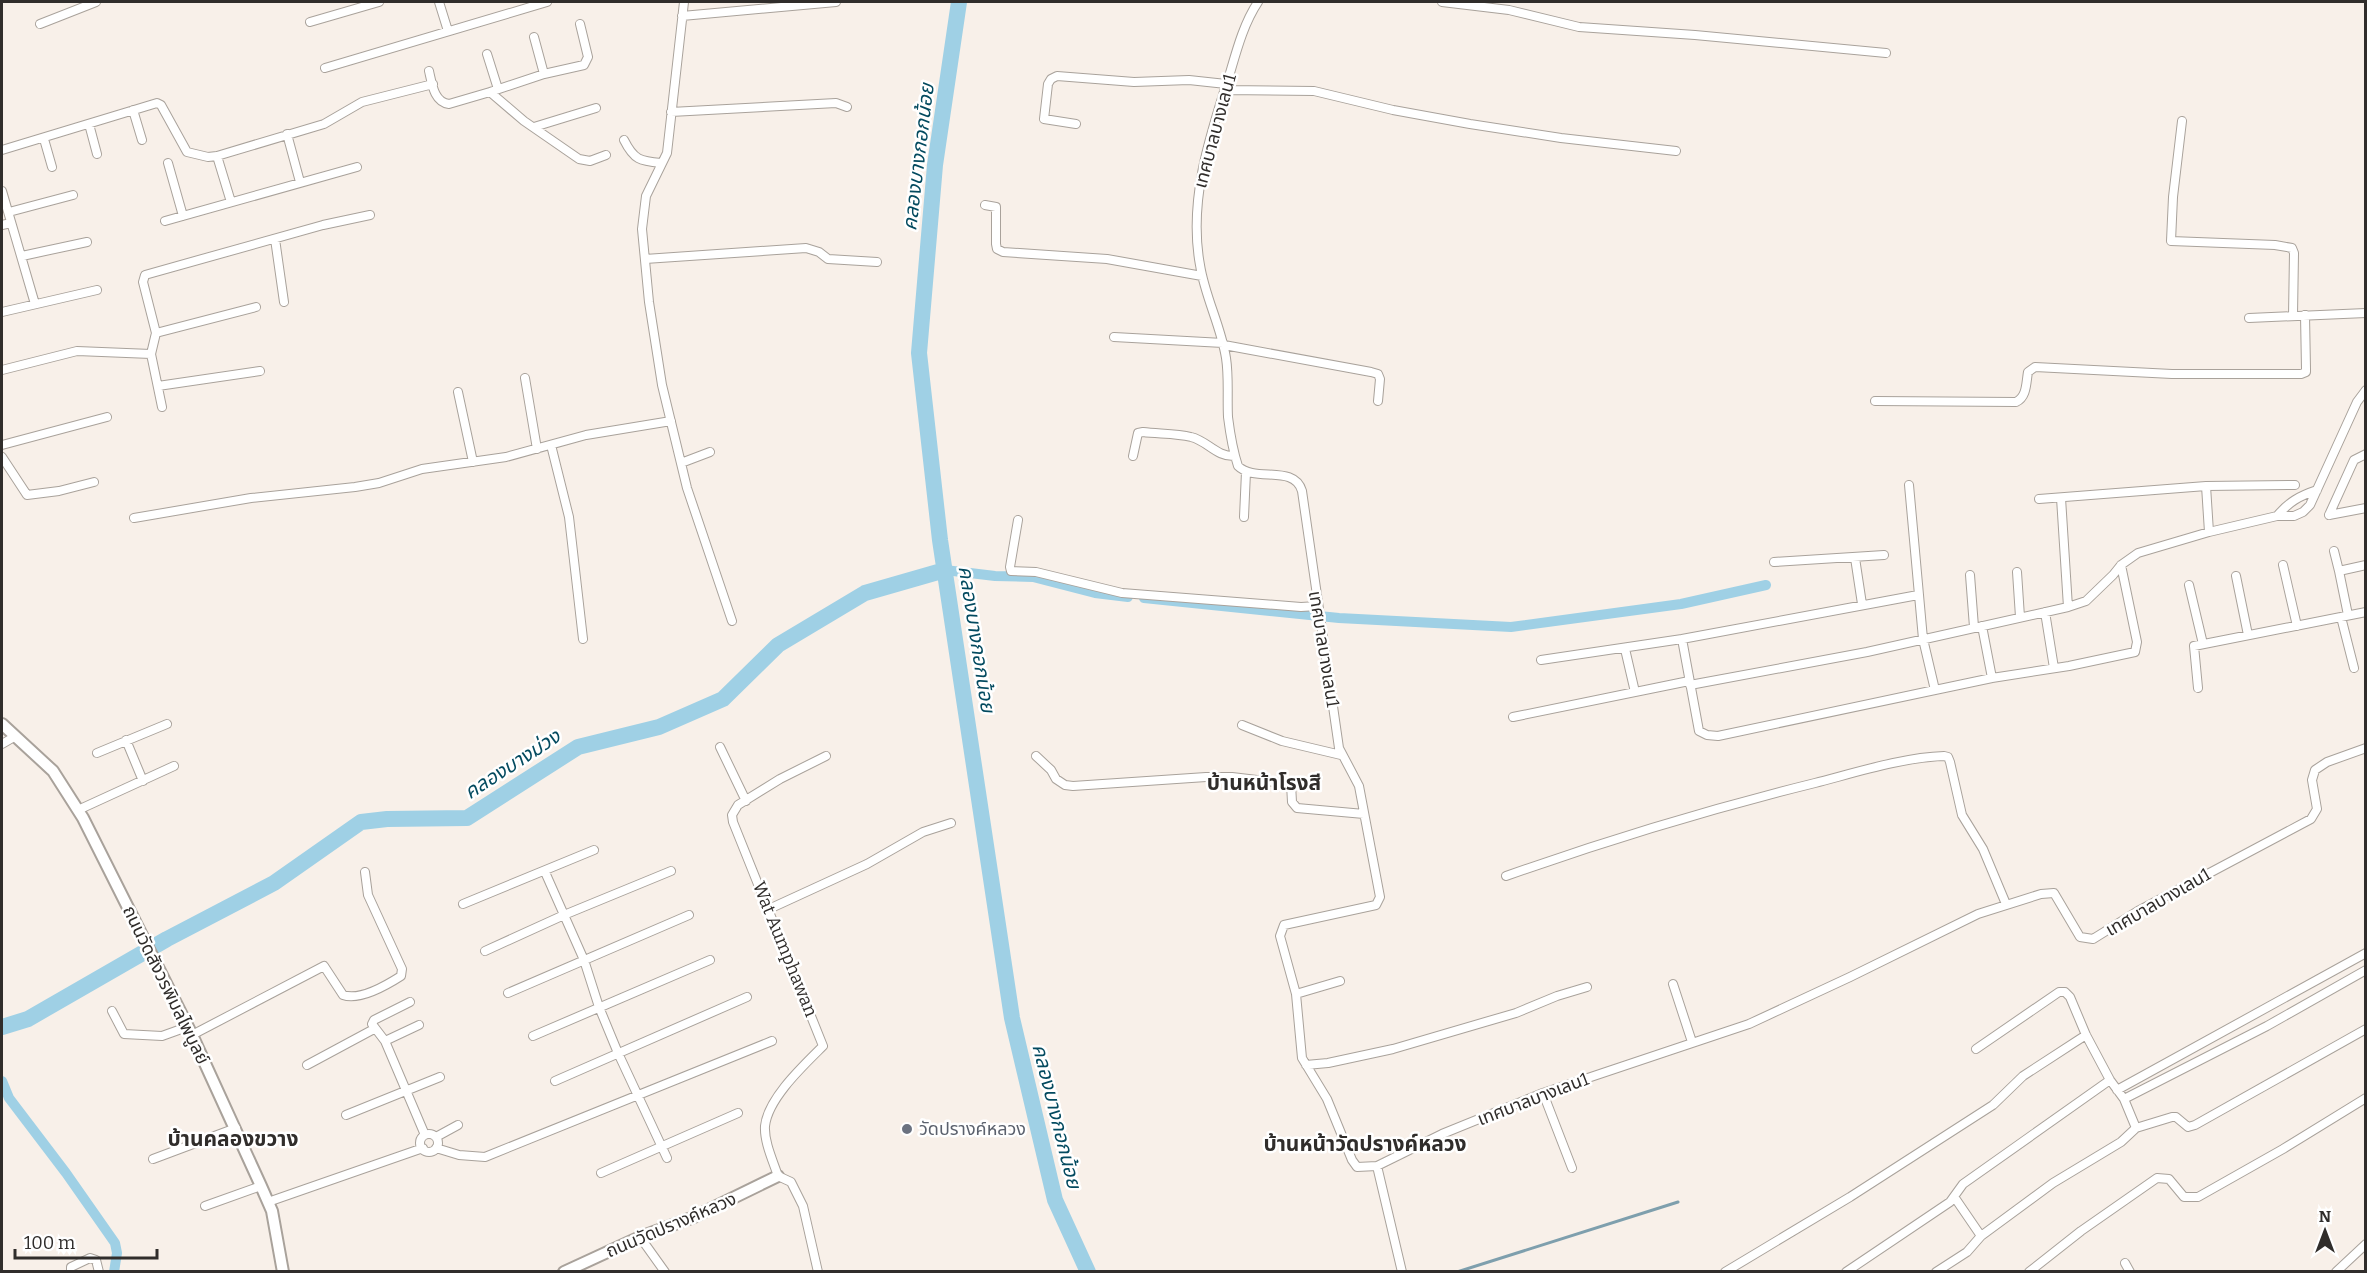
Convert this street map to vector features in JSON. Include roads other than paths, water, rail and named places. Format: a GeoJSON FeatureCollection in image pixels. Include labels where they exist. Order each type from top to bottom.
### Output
{"type":"FeatureCollection","features":[{"type":"Feature","properties":{"kind":"street"},"geometry":{"type":"LineString","coordinates":[[40,24],[96,2]]}},
{"type":"Feature","properties":{"kind":"street"},"geometry":{"type":"LineString","coordinates":[[310,22],[379,2]]}},
{"type":"Feature","properties":{"kind":"street"},"geometry":{"type":"LineString","coordinates":[[440,2],[448,31]]}},
{"type":"Feature","properties":{"kind":"street"},"geometry":{"type":"LineString","coordinates":[[325,68],[548,2]]}},
{"type":"Feature","properties":{"kind":"street"},"geometry":{"type":"LineString","coordinates":[[684,2],[666,153],[646,196],[642,229],[654,339],[671,421],[693,508],[732,621]]}},
{"type":"Feature","properties":{"kind":"street"},"geometry":{"type":"LineString","coordinates":[[682,16],[836,2]]}},
{"type":"Feature","properties":{"kind":"street","name":"เทศบาลบางเลน1"},"geometry":{"type":"LineString","coordinates":[[1258,2],[1251,12],[1213,128],[1206,153],[1196,217],[1202,276],[1224,344],[1228,372],[1228,417],[1238,466],[1246,472],[1290,477],[1300,485],[1341,755],[1359,786],[1379,902],[1376,906],[1357,911],[1284,925],[1281,929],[1280,940],[1296,994],[1298,1036],[1302,1058],[1318,1082],[1357,1167],[1377,1166],[1442,1134],[1543,1093],[1749,1024],[1951,927],[2006,904],[2041,894],[2054,893],[2080,937],[2093,939],[2138,911],[2311,819],[2317,809],[2312,780],[2315,770],[2327,762],[2366,748]]}},
{"type":"Feature","properties":{"kind":"street"},"geometry":{"type":"LineString","coordinates":[[1442,2],[1509,10],[1579,27],[1886,53]]}},
{"type":"Feature","properties":{"kind":"street"},"geometry":{"type":"LineString","coordinates":[[429,71],[438,99],[442,103],[449,104],[586,63],[588,57],[580,24]]}},
{"type":"Feature","properties":{"kind":"street"},"geometry":{"type":"LineString","coordinates":[[534,37],[544,75]]}},
{"type":"Feature","properties":{"kind":"street"},"geometry":{"type":"LineString","coordinates":[[487,54],[494,91],[534,127],[584,162],[606,155]]}},
{"type":"Feature","properties":{"kind":"street"},"geometry":{"type":"LineString","coordinates":[[1076,124],[1044,119],[1048,84],[1057,76],[1128,82],[1189,80],[1225,87],[1314,91],[1393,110],[1470,124],[1561,138],[1676,151]]}},
{"type":"Feature","properties":{"kind":"street"},"geometry":{"type":"LineString","coordinates":[[2,150],[159,103],[187,152],[208,157],[217,156],[324,124],[362,102],[433,84]]}},
{"type":"Feature","properties":{"kind":"street"},"geometry":{"type":"LineString","coordinates":[[671,112],[836,103],[847,107]]}},
{"type":"Feature","properties":{"kind":"street"},"geometry":{"type":"LineString","coordinates":[[534,127],[596,108]]}},
{"type":"Feature","properties":{"kind":"street"},"geometry":{"type":"LineString","coordinates":[[133,110],[142,140]]}},
{"type":"Feature","properties":{"kind":"street"},"geometry":{"type":"LineString","coordinates":[[2182,121],[2173,197],[2171,241],[2275,245],[2292,248],[2294,253],[2293,316]]}},
{"type":"Feature","properties":{"kind":"street"},"geometry":{"type":"LineString","coordinates":[[89,124],[97,154]]}},
{"type":"Feature","properties":{"kind":"street"},"geometry":{"type":"LineString","coordinates":[[287,134],[300,182]]}},
{"type":"Feature","properties":{"kind":"street"},"geometry":{"type":"LineString","coordinates":[[44,139],[52,167]]}},
{"type":"Feature","properties":{"kind":"street"},"geometry":{"type":"LineString","coordinates":[[624,140],[631,155],[639,159],[661,163]]}},
{"type":"Feature","properties":{"kind":"street"},"geometry":{"type":"LineString","coordinates":[[217,156],[231,202]]}},
{"type":"Feature","properties":{"kind":"street"},"geometry":{"type":"LineString","coordinates":[[168,163],[183,216]]}},
{"type":"Feature","properties":{"kind":"street"},"geometry":{"type":"LineString","coordinates":[[165,220],[357,167]]}},
{"type":"Feature","properties":{"kind":"street"},"geometry":{"type":"LineString","coordinates":[[2,191],[35,304]]}},
{"type":"Feature","properties":{"kind":"street"},"geometry":{"type":"LineString","coordinates":[[9,212],[73,195]]}},
{"type":"Feature","properties":{"kind":"street"},"geometry":{"type":"LineString","coordinates":[[985,205],[996,207],[996,244],[997,249],[1003,252],[1107,259],[1202,276]]}},
{"type":"Feature","properties":{"kind":"street"},"geometry":{"type":"LineString","coordinates":[[162,406],[151,354],[156,333],[143,282],[145,275],[323,225],[370,215]]}},
{"type":"Feature","properties":{"kind":"street"},"geometry":{"type":"LineString","coordinates":[[2,225],[11,223]]}},
{"type":"Feature","properties":{"kind":"street"},"geometry":{"type":"LineString","coordinates":[[275,239],[284,302]]}},
{"type":"Feature","properties":{"kind":"street"},"geometry":{"type":"LineString","coordinates":[[22,256],[87,242]]}},
{"type":"Feature","properties":{"kind":"street"},"geometry":{"type":"LineString","coordinates":[[645,259],[806,248],[828,259],[877,262]]}},
{"type":"Feature","properties":{"kind":"street"},"geometry":{"type":"LineString","coordinates":[[2,312],[97,290]]}},
{"type":"Feature","properties":{"kind":"street"},"geometry":{"type":"LineString","coordinates":[[156,333],[256,307]]}},
{"type":"Feature","properties":{"kind":"street"},"geometry":{"type":"LineString","coordinates":[[2248,318],[2366,313]]}},
{"type":"Feature","properties":{"kind":"street"},"geometry":{"type":"LineString","coordinates":[[1875,400],[2016,402],[2021,400],[2024,394],[2028,372],[2035,367],[2172,374],[2301,374],[2306,372],[2305,315]]}},
{"type":"Feature","properties":{"kind":"street"},"geometry":{"type":"LineString","coordinates":[[1114,337],[1224,344],[1371,372],[1378,374],[1380,379],[1378,401]]}},
{"type":"Feature","properties":{"kind":"street"},"geometry":{"type":"LineString","coordinates":[[2,370],[77,351],[151,354]]}},
{"type":"Feature","properties":{"kind":"street"},"geometry":{"type":"LineString","coordinates":[[158,386],[260,371]]}},
{"type":"Feature","properties":{"kind":"street"},"geometry":{"type":"LineString","coordinates":[[525,378],[537,449]]}},
{"type":"Feature","properties":{"kind":"street"},"geometry":{"type":"LineString","coordinates":[[1513,717],[1923,639],[2086,601],[2121,565],[2138,553],[2209,532],[2277,516],[2294,516],[2303,512],[2310,505],[2357,402],[2366,390]]}},
{"type":"Feature","properties":{"kind":"street"},"geometry":{"type":"LineString","coordinates":[[458,392],[473,462]]}},
{"type":"Feature","properties":{"kind":"street"},"geometry":{"type":"LineString","coordinates":[[2,445],[107,417]]}},
{"type":"Feature","properties":{"kind":"street"},"geometry":{"type":"LineString","coordinates":[[134,518],[239,499],[379,483],[422,469],[473,462],[537,449],[586,435],[671,421]]}},
{"type":"Feature","properties":{"kind":"street"},"geometry":{"type":"LineString","coordinates":[[1133,456],[1138,433],[1143,432],[1190,436],[1223,456],[1235,456]]}},
{"type":"Feature","properties":{"kind":"street"},"geometry":{"type":"LineString","coordinates":[[550,445],[569,517],[583,639]]}},
{"type":"Feature","properties":{"kind":"street"},"geometry":{"type":"LineString","coordinates":[[681,463],[710,452]]}},
{"type":"Feature","properties":{"kind":"street"},"geometry":{"type":"LineString","coordinates":[[2366,454],[2354,460],[2329,515],[2366,508]]}},
{"type":"Feature","properties":{"kind":"street"},"geometry":{"type":"LineString","coordinates":[[2,458],[27,495],[58,491],[94,482]]}},
{"type":"Feature","properties":{"kind":"street"},"geometry":{"type":"LineString","coordinates":[[1244,517],[1246,472]]}},
{"type":"Feature","properties":{"kind":"street"},"geometry":{"type":"LineString","coordinates":[[1909,485],[1923,639],[1935,690]]}},
{"type":"Feature","properties":{"kind":"street"},"geometry":{"type":"LineString","coordinates":[[2039,499],[2206,486],[2295,485]]}},
{"type":"Feature","properties":{"kind":"street"},"geometry":{"type":"LineString","coordinates":[[2206,486],[2209,532]]}},
{"type":"Feature","properties":{"kind":"street"},"geometry":{"type":"LineString","coordinates":[[2277,516],[2297,496],[2317,490]]}},
{"type":"Feature","properties":{"kind":"street"},"geometry":{"type":"LineString","coordinates":[[2061,498],[2068,606]]}},
{"type":"Feature","properties":{"kind":"street"},"geometry":{"type":"LineString","coordinates":[[1018,520],[1011,571],[1036,572],[1122,593],[1317,607]]}},
{"type":"Feature","properties":{"kind":"street"},"geometry":{"type":"LineString","coordinates":[[2334,551],[2354,668]]}},
{"type":"Feature","properties":{"kind":"street"},"geometry":{"type":"LineString","coordinates":[[1774,562],[1884,555]]}},
{"type":"Feature","properties":{"kind":"street"},"geometry":{"type":"LineString","coordinates":[[1856,558],[1862,604]]}},
{"type":"Feature","properties":{"kind":"street"},"geometry":{"type":"LineString","coordinates":[[1682,639],[1700,731],[1707,735],[1718,736],[1992,678],[2135,651],[2137,642],[2121,565]]}},
{"type":"Feature","properties":{"kind":"street"},"geometry":{"type":"LineString","coordinates":[[2283,565],[2297,626]]}},
{"type":"Feature","properties":{"kind":"street"},"geometry":{"type":"LineString","coordinates":[[2339,571],[2366,566]]}},
{"type":"Feature","properties":{"kind":"street"},"geometry":{"type":"LineString","coordinates":[[2017,572],[2020,617]]}},
{"type":"Feature","properties":{"kind":"street"},"geometry":{"type":"LineString","coordinates":[[1970,575],[1978,626],[1992,678]]}},
{"type":"Feature","properties":{"kind":"street"},"geometry":{"type":"LineString","coordinates":[[2236,576],[2248,635]]}},
{"type":"Feature","properties":{"kind":"street"},"geometry":{"type":"LineString","coordinates":[[2189,585],[2203,644]]}},
{"type":"Feature","properties":{"kind":"street"},"geometry":{"type":"LineString","coordinates":[[1541,660],[1625,649],[1918,595]]}},
{"type":"Feature","properties":{"kind":"street"},"geometry":{"type":"LineString","coordinates":[[2045,612],[2054,668]]}},
{"type":"Feature","properties":{"kind":"street"},"geometry":{"type":"LineString","coordinates":[[2198,688],[2194,646],[2366,612]]}},
{"type":"Feature","properties":{"kind":"street"},"geometry":{"type":"LineString","coordinates":[[1625,649],[1635,692]]}},
{"type":"Feature","properties":{"kind":"street","name":"ถนนวัดสังวรพิมลไพบูลย์"},"geometry":{"type":"LineString","coordinates":[[2,724],[53,771],[78,810],[141,932],[236,1128],[268,1202],[283,1272]]}},
{"type":"Feature","properties":{"kind":"street"},"geometry":{"type":"LineString","coordinates":[[97,753],[167,724]]}},
{"type":"Feature","properties":{"kind":"street"},"geometry":{"type":"LineString","coordinates":[[1242,725],[1282,741],[1341,755]]}},
{"type":"Feature","properties":{"kind":"street"},"geometry":{"type":"LineString","coordinates":[[2,744],[14,737]]}},
{"type":"Feature","properties":{"kind":"street"},"geometry":{"type":"LineString","coordinates":[[126,740],[143,781]]}},
{"type":"Feature","properties":{"kind":"street"},"geometry":{"type":"LineString","coordinates":[[720,747],[746,801]]}},
{"type":"Feature","properties":{"kind":"street","name":"Wat Aumphawan"},"geometry":{"type":"LineString","coordinates":[[778,1176],[765,1127],[771,1105],[823,1046],[732,815],[738,805],[780,779],[826,756]]}},
{"type":"Feature","properties":{"kind":"street"},"geometry":{"type":"LineString","coordinates":[[1036,756],[1051,770],[1056,779],[1065,785],[1232,777],[1291,784],[1292,802],[1297,808],[1364,814]]}},
{"type":"Feature","properties":{"kind":"street"},"geometry":{"type":"LineString","coordinates":[[1506,876],[1646,828],[1721,806],[1864,770],[1944,756],[1948,757],[1950,762],[1962,815],[1983,849],[2006,904]]}},
{"type":"Feature","properties":{"kind":"street"},"geometry":{"type":"LineString","coordinates":[[78,810],[174,766]]}},
{"type":"Feature","properties":{"kind":"street"},"geometry":{"type":"LineString","coordinates":[[769,909],[867,864],[923,832],[951,823]]}},
{"type":"Feature","properties":{"kind":"street"},"geometry":{"type":"LineString","coordinates":[[463,904],[594,850]]}},
{"type":"Feature","properties":{"kind":"street"},"geometry":{"type":"LineString","coordinates":[[485,951],[564,915],[671,871]]}},
{"type":"Feature","properties":{"kind":"street"},"geometry":{"type":"LineString","coordinates":[[112,1011],[124,1034],[162,1036],[189,1031],[324,966],[343,995],[348,997],[371,991],[401,976],[402,969],[368,895],[365,872]]}},
{"type":"Feature","properties":{"kind":"street"},"geometry":{"type":"LineString","coordinates":[[545,872],[584,960],[599,1007],[618,1053],[667,1158]]}},
{"type":"Feature","properties":{"kind":"street"},"geometry":{"type":"LineString","coordinates":[[507,993],[689,915]]}},
{"type":"Feature","properties":{"kind":"street"},"geometry":{"type":"LineString","coordinates":[[2117,1090],[2366,953]]}},
{"type":"Feature","properties":{"kind":"street"},"geometry":{"type":"LineString","coordinates":[[533,1036],[710,960]]}},
{"type":"Feature","properties":{"kind":"street"},"geometry":{"type":"LineString","coordinates":[[2124,1099],[2267,1026],[2366,970]]}},
{"type":"Feature","properties":{"kind":"street"},"geometry":{"type":"LineString","coordinates":[[2322,978],[2329,991]]}},
{"type":"Feature","properties":{"kind":"street"},"geometry":{"type":"LineString","coordinates":[[1296,994],[1340,981]]}},
{"type":"Feature","properties":{"kind":"street"},"geometry":{"type":"LineString","coordinates":[[1673,984],[1692,1042]]}},
{"type":"Feature","properties":{"kind":"street"},"geometry":{"type":"LineString","coordinates":[[1307,1066],[1393,1049],[1516,1013],[1587,987]]}},
{"type":"Feature","properties":{"kind":"street"},"geometry":{"type":"LineString","coordinates":[[1976,1048],[2059,992],[2065,992],[2070,997],[2086,1035],[2110,1080],[2124,1099],[2136,1128]]}},
{"type":"Feature","properties":{"kind":"street"},"geometry":{"type":"LineString","coordinates":[[555,1081],[747,997]]}},
{"type":"Feature","properties":{"kind":"street"},"geometry":{"type":"LineString","coordinates":[[410,1002],[374,1020],[372,1024],[385,1041],[425,1135]]}},
{"type":"Feature","properties":{"kind":"street"},"geometry":{"type":"LineString","coordinates":[[2260,1012],[2267,1026]]}},
{"type":"Feature","properties":{"kind":"street"},"geometry":{"type":"LineString","coordinates":[[385,1041],[419,1025]]}},
{"type":"Feature","properties":{"kind":"street"},"geometry":{"type":"LineString","coordinates":[[307,1065],[374,1029]]}},
{"type":"Feature","properties":{"kind":"street"},"geometry":{"type":"LineString","coordinates":[[1936,1272],[1967,1252],[1981,1236],[2053,1183],[2121,1142],[2136,1128],[2172,1117],[2176,1117],[2188,1127],[2195,1125],[2366,1029]]}},
{"type":"Feature","properties":{"kind":"street"},"geometry":{"type":"LineString","coordinates":[[1725,1272],[1850,1197],[1993,1105],[2023,1076],[2086,1035]]}},
{"type":"Feature","properties":{"kind":"street"},"geometry":{"type":"LineString","coordinates":[[268,1202],[423,1148],[430,1151],[436,1148],[459,1155],[485,1157],[772,1041]]}},
{"type":"Feature","properties":{"kind":"street"},"geometry":{"type":"LineString","coordinates":[[2197,1046],[2204,1059]]}},
{"type":"Feature","properties":{"kind":"street"},"geometry":{"type":"LineString","coordinates":[[346,1115],[441,1077]]}},
{"type":"Feature","properties":{"kind":"street"},"geometry":{"type":"LineString","coordinates":[[1845,1272],[1955,1198],[1963,1184],[2110,1080]]}},
{"type":"Feature","properties":{"kind":"street"},"geometry":{"type":"LineString","coordinates":[[1543,1093],[1572,1168]]}},
{"type":"Feature","properties":{"kind":"street"},"geometry":{"type":"LineString","coordinates":[[2029,1272],[2081,1231],[2157,1178],[2169,1179],[2184,1197],[2198,1197],[2283,1149],[2366,1098]]}},
{"type":"Feature","properties":{"kind":"street"},"geometry":{"type":"LineString","coordinates":[[601,1173],[738,1113]]}},
{"type":"Feature","properties":{"kind":"street"},"geometry":{"type":"LineString","coordinates":[[425,1135],[436,1137],[458,1125]]}},
{"type":"Feature","properties":{"kind":"street"},"geometry":{"type":"LineString","coordinates":[[153,1159],[236,1128]]}},
{"type":"Feature","properties":{"kind":"street"},"geometry":{"type":"LineString","coordinates":[[423,1148],[421,1141],[425,1135]]}},
{"type":"Feature","properties":{"kind":"street"},"geometry":{"type":"LineString","coordinates":[[436,1137],[436,1148]]}},
{"type":"Feature","properties":{"kind":"street"},"geometry":{"type":"LineString","coordinates":[[1377,1166],[1401,1268]]}},
{"type":"Feature","properties":{"kind":"street"},"geometry":{"type":"LineString","coordinates":[[778,1176],[791,1182],[803,1206],[818,1272]]}},
{"type":"Feature","properties":{"kind":"street","name":"ถนนวัดปรางค์หลวง"},"geometry":{"type":"LineString","coordinates":[[564,1272],[640,1237],[694,1217],[778,1176]]}},
{"type":"Feature","properties":{"kind":"street"},"geometry":{"type":"LineString","coordinates":[[205,1206],[261,1186]]}},
{"type":"Feature","properties":{"kind":"street"},"geometry":{"type":"LineString","coordinates":[[1955,1198],[1981,1236]]}},
{"type":"Feature","properties":{"kind":"street"},"geometry":{"type":"LineString","coordinates":[[640,1237],[665,1272]]}},
{"type":"Feature","properties":{"kind":"street"},"geometry":{"type":"LineString","coordinates":[[2336,1272],[2366,1244]]}},
{"type":"Feature","properties":{"kind":"street"},"geometry":{"type":"LineString","coordinates":[[71,1272],[71,1267],[90,1258],[96,1260],[99,1272]]}},
{"type":"Feature","properties":{"kind":"street"},"geometry":{"type":"LineString","coordinates":[[2125,1263],[2130,1272]]}},
{"type":"Feature","properties":{"kind":"waterway","name":"คลองบางกอกน้อย"},"geometry":{"type":"LineString","coordinates":[[959,2],[935,165],[919,353],[940,540],[1012,1018],[1055,1200],[1088,1272]]}},
{"type":"Feature","properties":{"kind":"waterway"},"geometry":{"type":"LineString","coordinates":[[945,570],[995,576],[1033,577],[1095,593],[1128,597]]}},
{"type":"Feature","properties":{"kind":"waterway","name":"คลองบางม่วง"},"geometry":{"type":"LineString","coordinates":[[2,1027],[28,1019],[167,939],[274,883],[361,822],[387,819],[467,818],[578,747],[659,727],[723,699],[778,645],[865,593],[945,570]]}},
{"type":"Feature","properties":{"kind":"waterway"},"geometry":{"type":"LineString","coordinates":[[1144,598],[1339,618],[1511,627],[1681,604],[1766,585]]}},
{"type":"Feature","properties":{"kind":"waterway"},"geometry":{"type":"LineString","coordinates":[[2,1081],[9,1098],[115,1243],[117,1253],[114,1272]]}},
{"type":"Feature","properties":{"kind":"waterway"},"geometry":{"type":"LineString","coordinates":[[1457,1272],[1678,1202]]}},
{"type":"Feature","properties":{"kind":"place","name":"วัดปรางค์หลวง"},"geometry":{"type":"Point","coordinates":[907,1129]}},
{"type":"Feature","properties":{"kind":"district","name":"บ้านหน้าโรงสี"},"geometry":{"type":"Point","coordinates":[1264,783]}},
{"type":"Feature","properties":{"kind":"district","name":"บ้านคลองขวาง"},"geometry":{"type":"Point","coordinates":[233,1139]}},
{"type":"Feature","properties":{"kind":"district","name":"บ้านหน้าวัดปรางค์หลวง"},"geometry":{"type":"Point","coordinates":[1365,1144]}}]}
